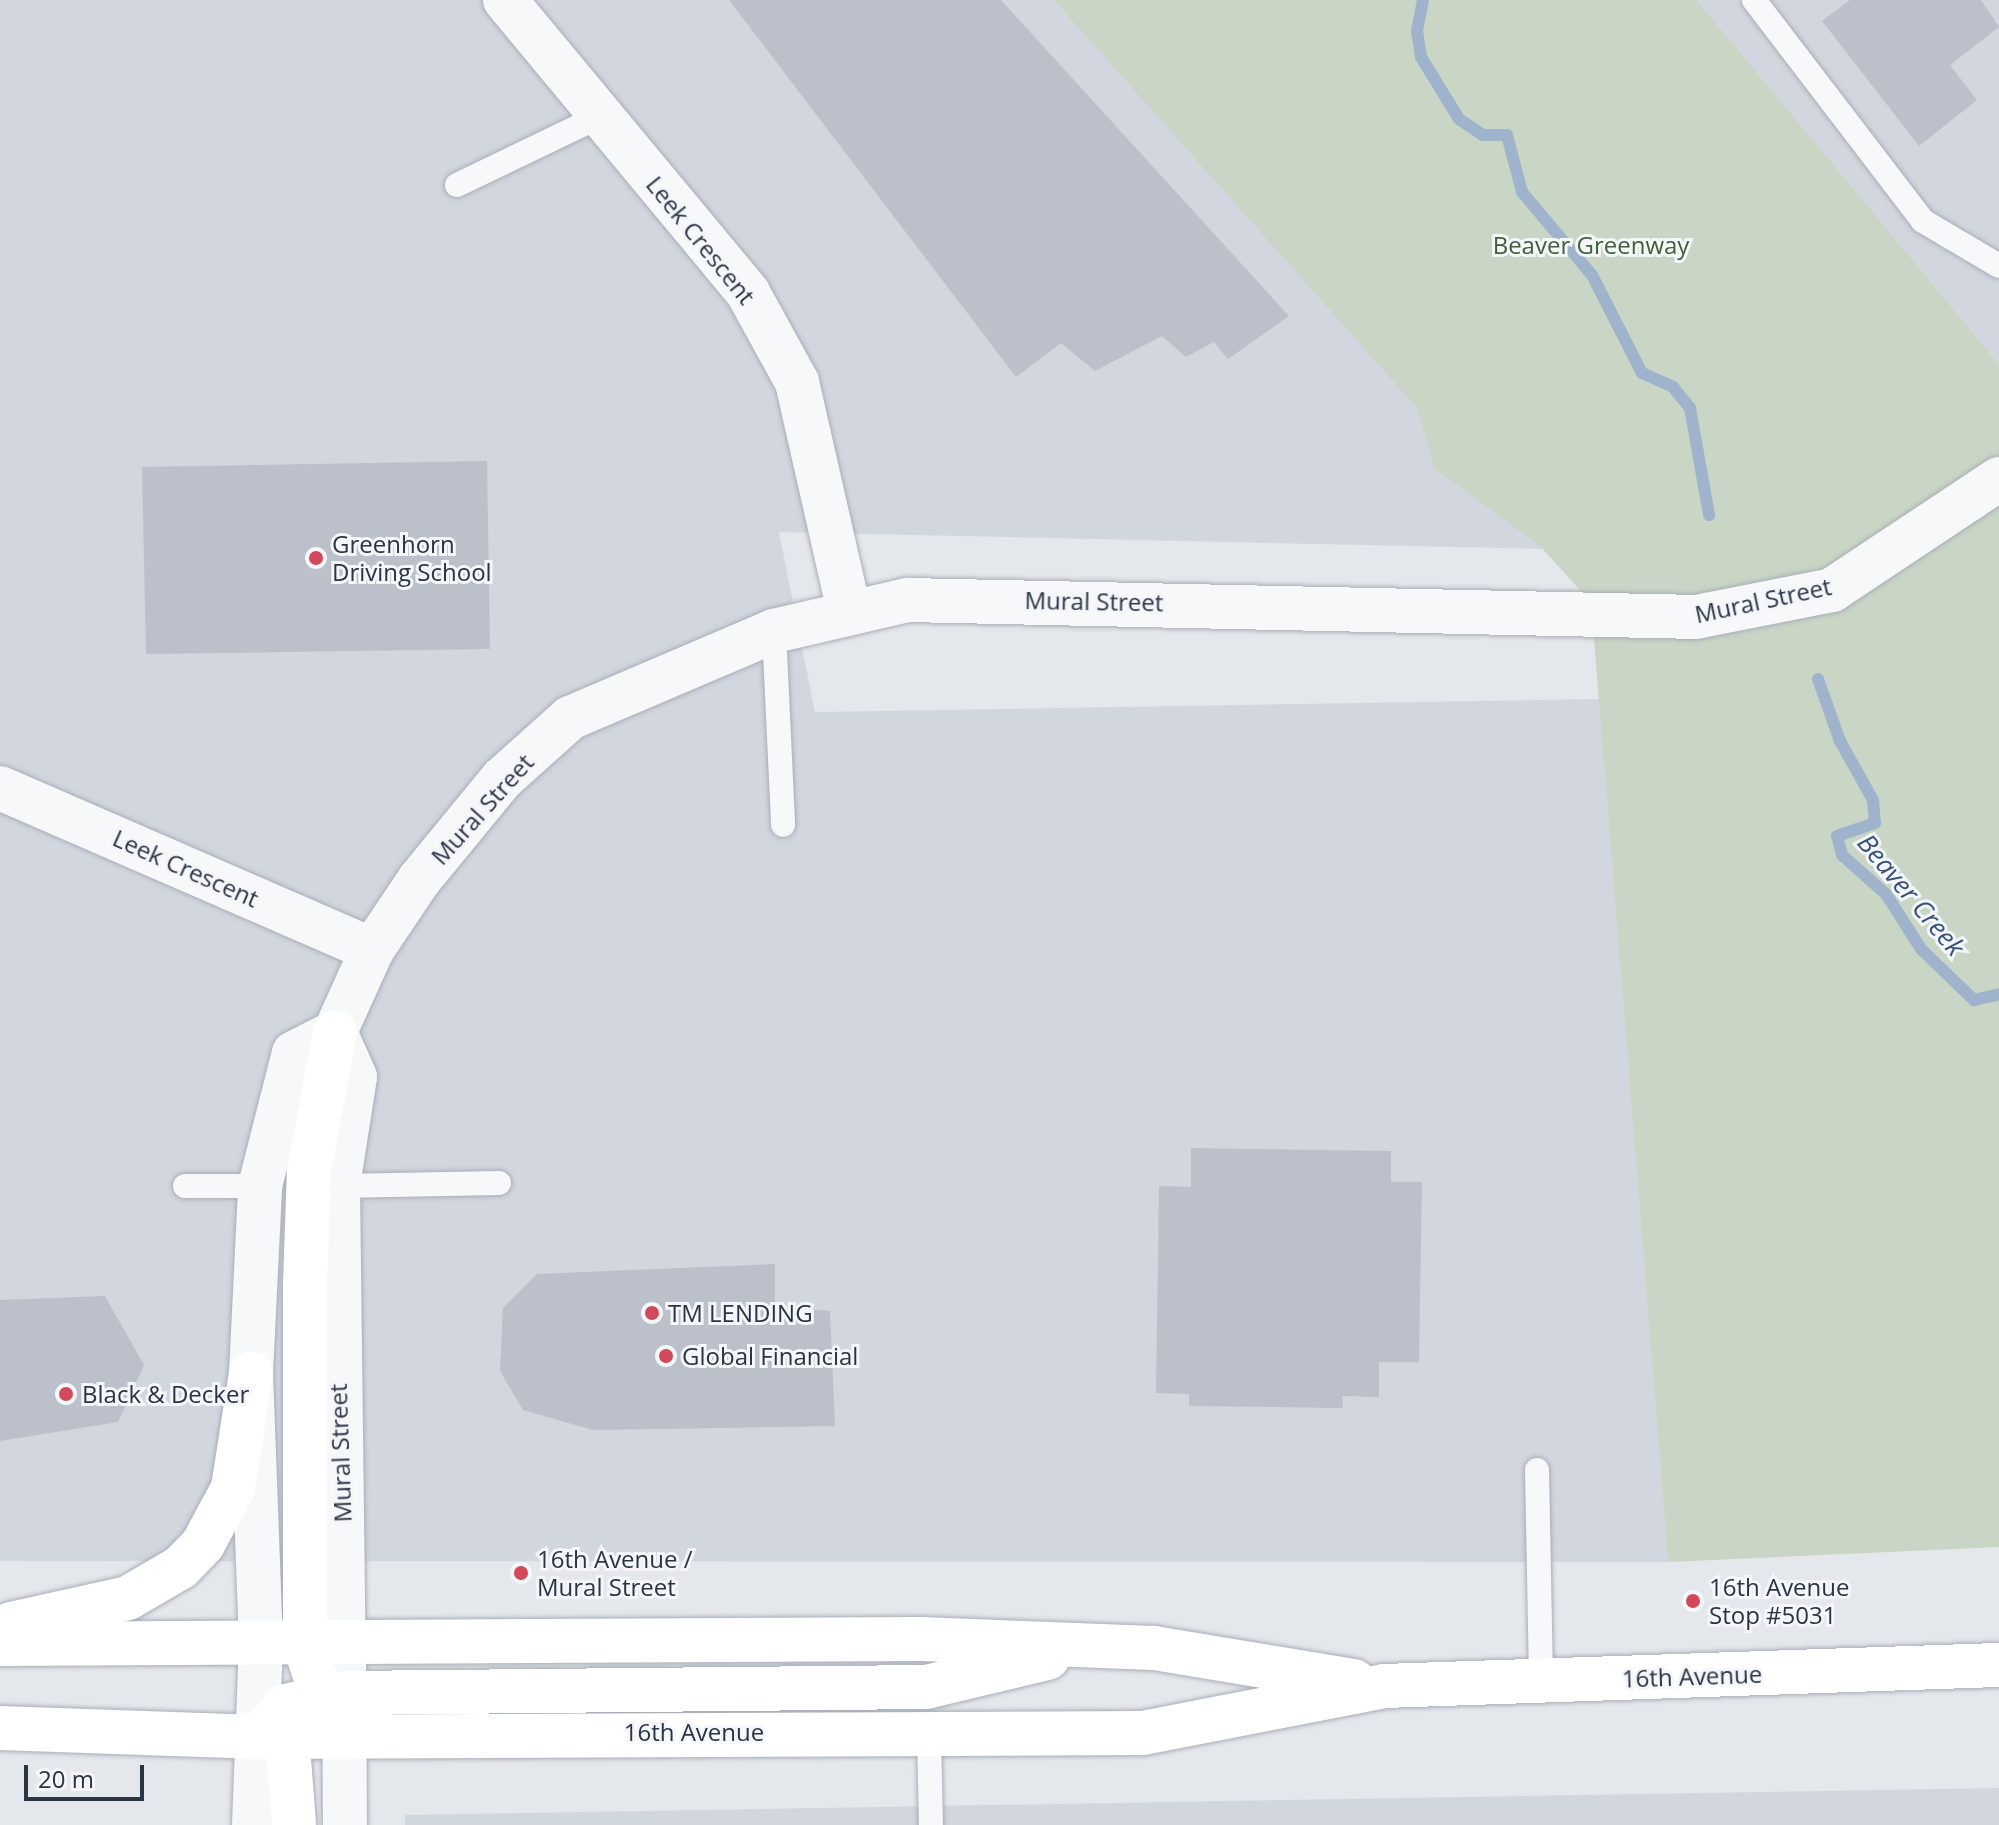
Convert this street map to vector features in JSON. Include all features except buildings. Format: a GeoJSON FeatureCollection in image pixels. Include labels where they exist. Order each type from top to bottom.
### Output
{"type":"FeatureCollection","features":[{"type":"Feature","properties":{"kind":"main road"},"geometry":{"type":"LineString","coordinates":[[294,1825],[300,1714],[325,1646],[309,1171],[335,1032]]}},
{"type":"Feature","properties":{"kind":"main road"},"geometry":{"type":"LineString","coordinates":[[0,1625],[128,1598],[181,1567],[203,1544],[233,1488],[251,1373]]}},
{"type":"Feature","properties":{"kind":"main road","name":"16th Avenue"},"geometry":{"type":"LineString","coordinates":[[0,1644],[325,1646],[921,1639],[1154,1648],[1384,1686]]}},
{"type":"Feature","properties":{"kind":"main road"},"geometry":{"type":"LineString","coordinates":[[261,1645],[300,1714]]}},
{"type":"Feature","properties":{"kind":"main road"},"geometry":{"type":"LineString","coordinates":[[300,1714],[926,1687],[1101,1645]]}},
{"type":"Feature","properties":{"kind":"main road","name":"16th Avenue"},"geometry":{"type":"LineString","coordinates":[[0,1728],[300,1714],[344,1737],[1143,1733],[1384,1686],[1999,1665]]}},
{"type":"Feature","properties":{"kind":"street","name":"Leek Crescent"},"geometry":{"type":"LineString","coordinates":[[505,0],[598,117],[748,293],[797,382],[849,610]]}},
{"type":"Feature","properties":{"kind":"street","name":"Mural Street"},"geometry":{"type":"LineString","coordinates":[[325,1646],[338,1186],[355,1077],[335,1032],[372,950],[419,880],[502,779],[570,718],[774,631],[849,610],[970,599],[1696,617],[1832,590],[1999,479]]}},
{"type":"Feature","properties":{"kind":"street","name":"Leek Crescent"},"geometry":{"type":"LineString","coordinates":[[0,788],[372,950]]}},
{"type":"Feature","properties":{"kind":"street"},"geometry":{"type":"LineString","coordinates":[[261,1645],[251,1373],[260,1186],[294,1053],[335,1032]]}},
{"type":"Feature","properties":{"kind":"street"},"geometry":{"type":"LineString","coordinates":[[254,1825],[300,1714]]}},
{"type":"Feature","properties":{"kind":"street"},"geometry":{"type":"LineString","coordinates":[[344,1737],[345,1825]]}},
{"type":"Feature","properties":{"kind":"lane"},"geometry":{"type":"LineString","coordinates":[[1754,0],[1923,221],[1999,266]]}},
{"type":"Feature","properties":{"kind":"lane"},"geometry":{"type":"LineString","coordinates":[[457,185],[598,117]]}},
{"type":"Feature","properties":{"kind":"lane"},"geometry":{"type":"LineString","coordinates":[[774,631],[783,825]]}},
{"type":"Feature","properties":{"kind":"lane"},"geometry":{"type":"LineString","coordinates":[[338,1186],[499,1183]]}},
{"type":"Feature","properties":{"kind":"lane"},"geometry":{"type":"LineString","coordinates":[[185,1186],[260,1186]]}},
{"type":"Feature","properties":{"kind":"lane"},"geometry":{"type":"LineString","coordinates":[[1537,1470],[1541,1681]]}},
{"type":"Feature","properties":{"kind":"lane"},"geometry":{"type":"LineString","coordinates":[[929,1733],[931,1825]]}},
{"type":"Feature","properties":{"kind":"shaded area"},"geometry":{"type":"Polygon","coordinates":[[[0,0],[1055,0],[1546,549],[779,532],[815,712],[1599,699],[1668,1562],[0,1561],[0,0]]]}},
{"type":"Feature","properties":{"kind":"shaded area"},"geometry":{"type":"Polygon","coordinates":[[[1697,0],[1999,0],[1999,364],[1697,0]]]}},
{"type":"Feature","properties":{"kind":"shaded area"},"geometry":{"type":"Polygon","coordinates":[[[1999,1788],[1999,1825],[405,1825],[405,1815],[1999,1788]]]}},
{"type":"Feature","properties":{"kind":"green space","name":"Beaver Greenway"},"geometry":{"type":"Polygon","coordinates":[[[1054,0],[1697,0],[1999,364],[1999,1547],[1668,1562],[1591,602],[1539,545],[1435,469],[1417,408],[1054,0]]]}},
{"type":"Feature","properties":{"kind":"waterway","name":"Beaver Creek"},"geometry":{"type":"LineString","coordinates":[[1423,0],[1417,31],[1421,57],[1459,119],[1483,135],[1507,135],[1522,192],[1592,275],[1642,373],[1673,387],[1690,408],[1709,515]]}},
{"type":"Feature","properties":{"kind":"waterway","name":"Beaver Creek"},"geometry":{"type":"LineString","coordinates":[[1818,679],[1840,741],[1873,800],[1875,823],[1837,836],[1842,855],[1886,894],[1921,949],[1974,1000],[1999,994]]}},
{"type":"Feature","properties":{"kind":"place","name":"Greenhorn Driving School"},"geometry":{"type":"Point","coordinates":[316,558]}},
{"type":"Feature","properties":{"kind":"place","name":"TM LENDING"},"geometry":{"type":"Point","coordinates":[652,1313]}},
{"type":"Feature","properties":{"kind":"place","name":"Global Financial"},"geometry":{"type":"Point","coordinates":[666,1356]}},
{"type":"Feature","properties":{"kind":"place","name":"Black & Decker"},"geometry":{"type":"Point","coordinates":[66,1394]}},
{"type":"Feature","properties":{"kind":"place","name":"16th Avenue / Mural Street"},"geometry":{"type":"Point","coordinates":[521,1573]}},
{"type":"Feature","properties":{"kind":"place","name":"16th Avenue Stop #5031"},"geometry":{"type":"Point","coordinates":[1693,1601]}}]}
